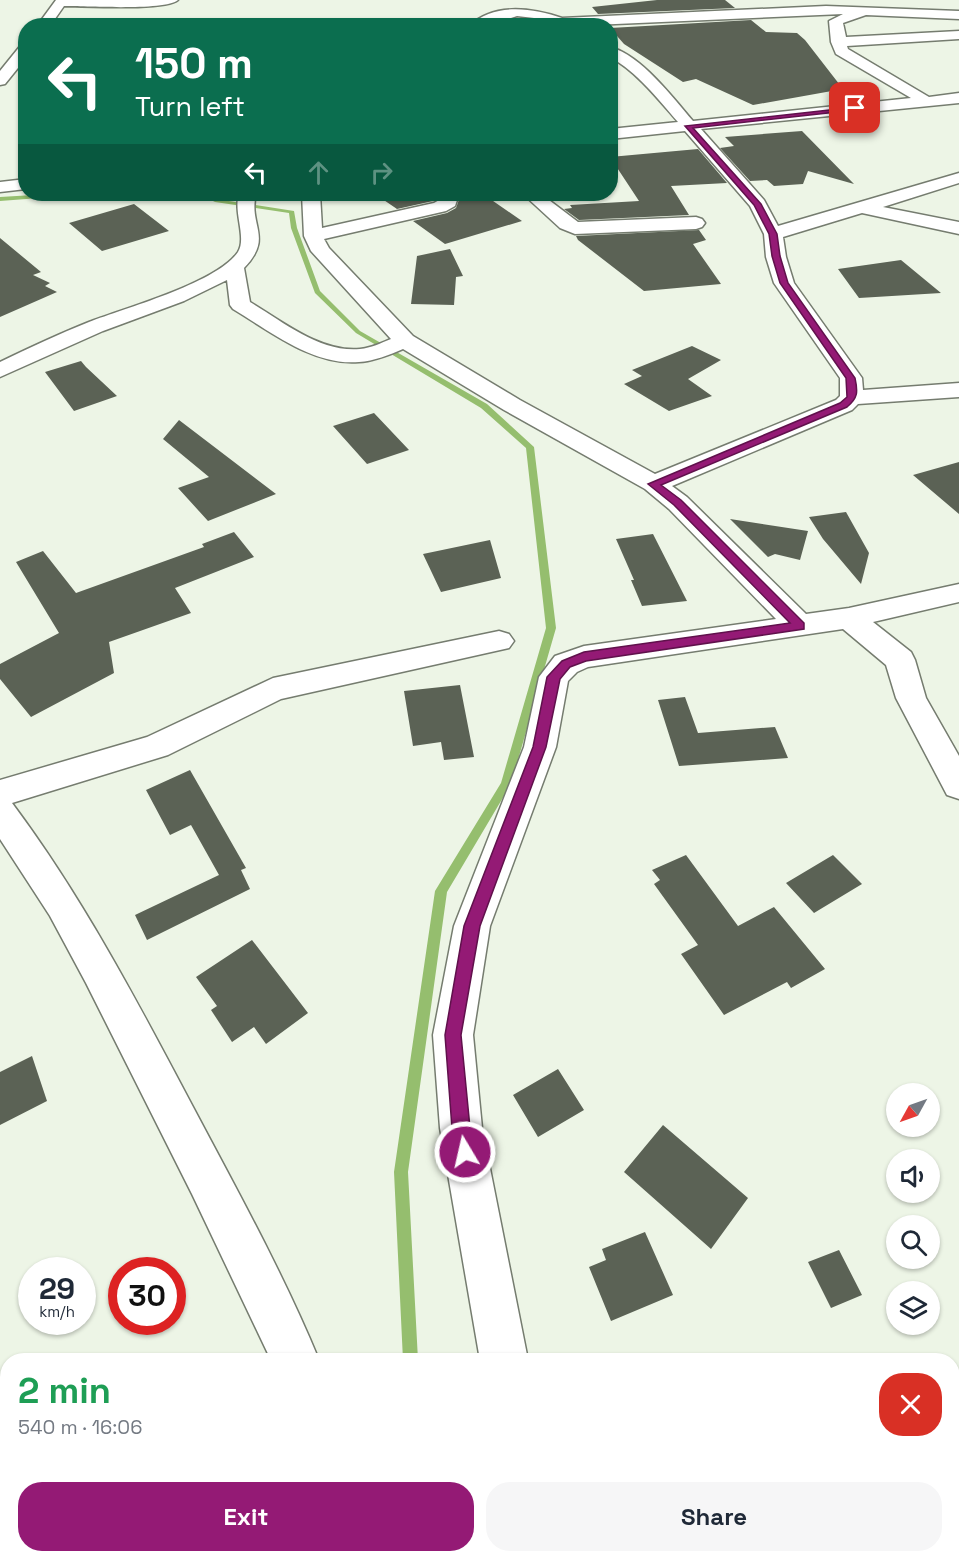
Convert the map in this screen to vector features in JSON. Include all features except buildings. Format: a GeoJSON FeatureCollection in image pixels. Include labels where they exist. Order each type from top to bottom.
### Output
{"type":"FeatureCollection","features":[{"type":"Feature","properties":{"kind":"street"},"geometry":{"type":"LineString","coordinates":[[49,18],[61,1],[143,3],[172,0]]}},
{"type":"Feature","properties":{"kind":"street"},"geometry":{"type":"LineString","coordinates":[[488,18],[520,10],[545,18]]}},
{"type":"Feature","properties":{"kind":"street"},"geometry":{"type":"LineString","coordinates":[[869,10],[836,21],[841,51],[926,101]]}},
{"type":"Feature","properties":{"kind":"street"},"geometry":{"type":"LineString","coordinates":[[618,21],[776,11],[869,10],[959,15]]}},
{"type":"Feature","properties":{"kind":"street"},"geometry":{"type":"LineString","coordinates":[[944,14],[959,28]]}},
{"type":"Feature","properties":{"kind":"street"},"geometry":{"type":"LineString","coordinates":[[838,42],[959,35]]}},
{"type":"Feature","properties":{"kind":"street"},"geometry":{"type":"LineString","coordinates":[[618,56],[626,60],[659,91],[758,204],[773,234],[776,256],[784,283],[851,378],[852,398]]}},
{"type":"Feature","properties":{"kind":"street"},"geometry":{"type":"LineString","coordinates":[[0,81],[18,61]]}},
{"type":"Feature","properties":{"kind":"street"},"geometry":{"type":"LineString","coordinates":[[618,133],[959,98]]}},
{"type":"Feature","properties":{"kind":"street"},"geometry":{"type":"LineString","coordinates":[[773,234],[959,178]]}},
{"type":"Feature","properties":{"kind":"street"},"geometry":{"type":"LineString","coordinates":[[0,187],[18,185]]}},
{"type":"Feature","properties":{"kind":"street"},"geometry":{"type":"LineString","coordinates":[[0,369],[97,326],[176,297],[235,268],[250,247],[251,238],[244,201]]}},
{"type":"Feature","properties":{"kind":"street"},"geometry":{"type":"LineString","coordinates":[[310,201],[313,236],[321,251],[405,341],[512,405],[654,484],[678,503],[800,626]]}},
{"type":"Feature","properties":{"kind":"street"},"geometry":{"type":"LineString","coordinates":[[313,236],[440,207],[449,201]]}},
{"type":"Feature","properties":{"kind":"street"},"geometry":{"type":"LineString","coordinates":[[539,201],[575,228],[696,223]]}},
{"type":"Feature","properties":{"kind":"street"},"geometry":{"type":"LineString","coordinates":[[859,207],[959,228]]}},
{"type":"Feature","properties":{"kind":"street"},"geometry":{"type":"LineString","coordinates":[[235,268],[240,305]]}},
{"type":"Feature","properties":{"kind":"street"},"geometry":{"type":"LineString","coordinates":[[176,297],[240,305],[320,350],[338,356],[359,356],[405,341]]}},
{"type":"Feature","properties":{"kind":"street"},"geometry":{"type":"LineString","coordinates":[[654,484],[844,405],[852,398],[959,390]]}},
{"type":"Feature","properties":{"kind":"street"},"geometry":{"type":"LineString","coordinates":[[503,1353],[461,1128],[453,1035],[472,926],[540,747],[554,677],[566,664],[584,657],[849,618],[959,593]]}},
{"type":"Feature","properties":{"kind":"street"},"geometry":{"type":"LineString","coordinates":[[849,618],[900,660],[911,698],[959,786]]}},
{"type":"Feature","properties":{"kind":"street"},"geometry":{"type":"LineString","coordinates":[[0,793],[157,746],[273,689],[499,641]]}},
{"type":"Feature","properties":{"kind":"street"},"geometry":{"type":"LineString","coordinates":[[0,812],[51,887],[123,1014],[243,1247],[293,1353]]}},
{"type":"Feature","properties":{"kind":"waterway"},"geometry":{"type":"LineString","coordinates":[[0,199],[18,198]]}},
{"type":"Feature","properties":{"kind":"waterway"},"geometry":{"type":"LineString","coordinates":[[221,201],[292,212],[294,228],[317,292],[358,332],[484,406],[530,447],[551,628],[506,784],[441,891],[401,1172],[411,1353]]}},
{"type":"Feature","properties":{"kind":"route"},"geometry":{"type":"LineString","coordinates":[[465,1152],[453,1035],[472,926],[540,747],[554,677],[558,670],[566,664],[584,657],[800,626],[678,503],[654,484],[844,405],[852,398],[851,378],[784,283],[776,256],[773,234],[758,204],[688,126],[855,108]]}}]}
